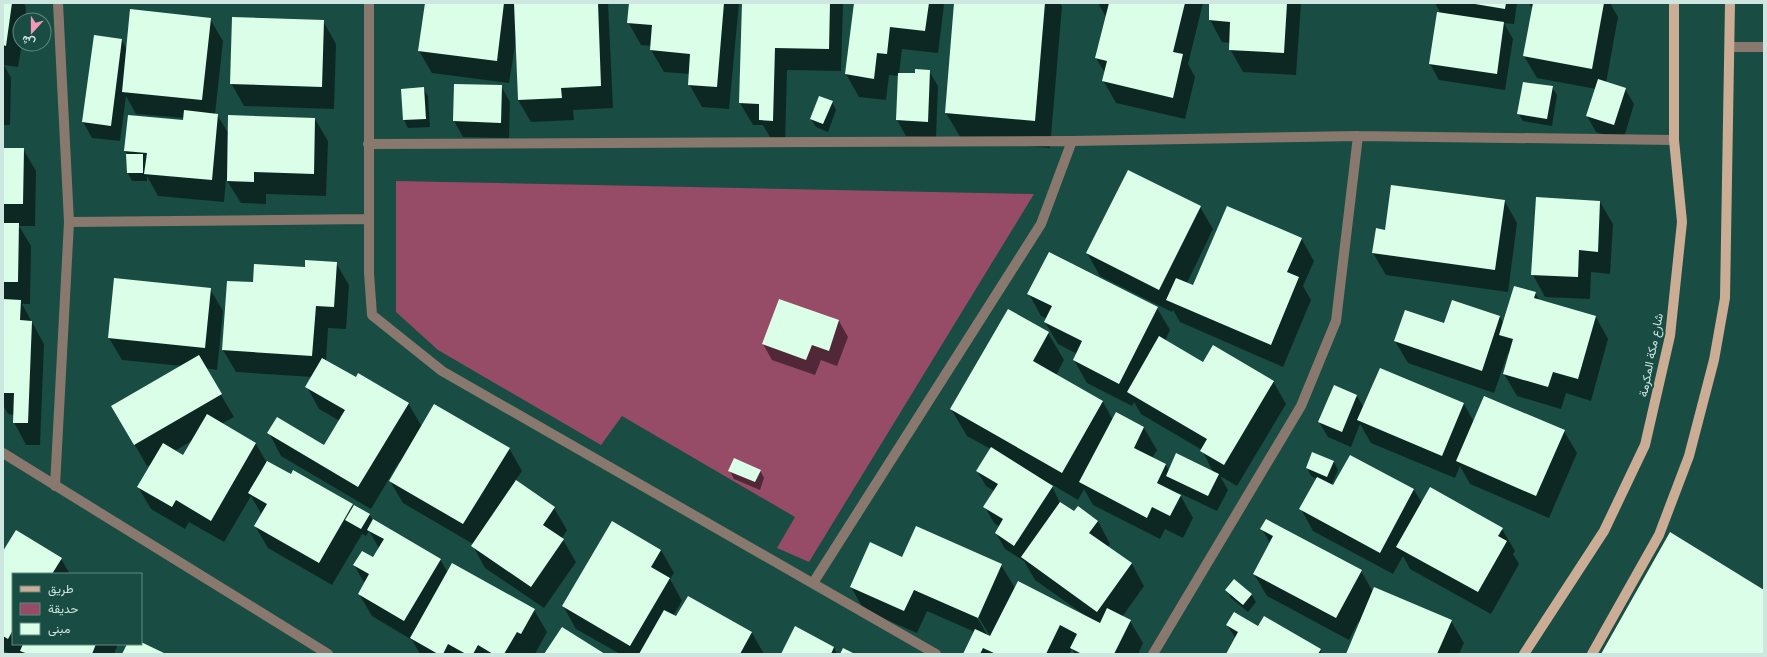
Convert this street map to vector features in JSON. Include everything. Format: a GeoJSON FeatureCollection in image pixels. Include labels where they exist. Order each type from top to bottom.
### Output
{"type":"FeatureCollection","features":[{"type":"Feature","properties":{"kind":"main road","name":"شارع مكة المكرمة"},"geometry":{"type":"LineString","coordinates":[[1524,654],[1604,532],[1645,445],[1670,336],[1682,222],[1674,140],[1674,3]]}},
{"type":"Feature","properties":{"kind":"main road"},"geometry":{"type":"LineString","coordinates":[[1592,654],[1659,535],[1689,456],[1714,360],[1725,298],[1730,3]]}},
{"type":"Feature","properties":{"kind":"street"},"geometry":{"type":"LineString","coordinates":[[55,486],[69,222],[58,3]]}},
{"type":"Feature","properties":{"kind":"street"},"geometry":{"type":"LineString","coordinates":[[369,3],[369,273],[372,315],[442,371],[936,654]]}},
{"type":"Feature","properties":{"kind":"street"},"geometry":{"type":"LineString","coordinates":[[1730,47],[1764,47]]}},
{"type":"Feature","properties":{"kind":"street"},"geometry":{"type":"LineString","coordinates":[[368,144],[1072,141],[1358,136],[1674,140]]}},
{"type":"Feature","properties":{"kind":"street"},"geometry":{"type":"LineString","coordinates":[[1153,654],[1301,406],[1336,321],[1358,136]]}},
{"type":"Feature","properties":{"kind":"street"},"geometry":{"type":"LineString","coordinates":[[813,583],[1041,224],[1072,141]]}},
{"type":"Feature","properties":{"kind":"street"},"geometry":{"type":"LineString","coordinates":[[69,222],[369,219]]}},
{"type":"Feature","properties":{"kind":"street"},"geometry":{"type":"LineString","coordinates":[[3,453],[328,654]]}},
{"type":"Feature","properties":{"kind":"green space"},"geometry":{"type":"Polygon","coordinates":[[[396,181],[1034,194],[809,562],[777,548],[795,517],[622,416],[601,445],[438,350],[396,312],[396,181]]]}},
{"type":"Feature","properties":{"kind":"building"},"geometry":{"type":"Polygon","coordinates":[[[3,3],[12,3],[6,46],[3,45],[3,3]]]}},
{"type":"Feature","properties":{"kind":"building"},"geometry":{"type":"Polygon","coordinates":[[[425,3],[504,3],[497,61],[418,51],[425,3]]]}},
{"type":"Feature","properties":{"kind":"building"},"geometry":{"type":"Polygon","coordinates":[[[514,3],[598,3],[601,86],[561,88],[562,98],[518,100],[514,3]]]}},
{"type":"Feature","properties":{"kind":"building"},"geometry":{"type":"Polygon","coordinates":[[[629,3],[724,3],[717,87],[688,85],[690,54],[650,50],[652,25],[627,23],[629,3]]]}},
{"type":"Feature","properties":{"kind":"building"},"geometry":{"type":"Polygon","coordinates":[[[742,3],[830,3],[829,49],[775,48],[773,121],[759,120],[759,104],[739,103],[742,3]]]}},
{"type":"Feature","properties":{"kind":"building"},"geometry":{"type":"Polygon","coordinates":[[[854,3],[929,3],[925,31],[890,27],[887,54],[877,53],[874,79],[845,74],[854,3]]]}},
{"type":"Feature","properties":{"kind":"building"},"geometry":{"type":"Polygon","coordinates":[[[954,3],[1045,3],[1035,121],[945,113],[954,3]]]}},
{"type":"Feature","properties":{"kind":"building"},"geometry":{"type":"Polygon","coordinates":[[[1109,3],[1185,3],[1173,52],[1183,54],[1173,98],[1102,81],[1107,61],[1095,58],[1109,3]]]}},
{"type":"Feature","properties":{"kind":"building"},"geometry":{"type":"Polygon","coordinates":[[[1209,3],[1287,3],[1284,53],[1229,50],[1230,22],[1209,20],[1209,3]]]}},
{"type":"Feature","properties":{"kind":"building"},"geometry":{"type":"Polygon","coordinates":[[[1469,3],[1506,3],[1505,9],[1469,3]]]}},
{"type":"Feature","properties":{"kind":"building"},"geometry":{"type":"Polygon","coordinates":[[[1533,3],[1604,3],[1592,69],[1523,56],[1533,3]]]}},
{"type":"Feature","properties":{"kind":"building"},"geometry":{"type":"Polygon","coordinates":[[[130,9],[211,18],[202,100],[122,92],[130,9]]]}},
{"type":"Feature","properties":{"kind":"building"},"geometry":{"type":"Polygon","coordinates":[[[1437,12],[1504,22],[1497,74],[1429,64],[1437,12]]]}},
{"type":"Feature","properties":{"kind":"building"},"geometry":{"type":"Polygon","coordinates":[[[232,17],[324,20],[322,87],[230,84],[232,17]]]}},
{"type":"Feature","properties":{"kind":"building"},"geometry":{"type":"Polygon","coordinates":[[[94,35],[122,39],[111,126],[82,122],[94,35]]]}},
{"type":"Feature","properties":{"kind":"building"},"geometry":{"type":"Polygon","coordinates":[[[915,69],[930,70],[928,122],[896,120],[898,73],[915,73],[915,69]]]}},
{"type":"Feature","properties":{"kind":"building"},"geometry":{"type":"Polygon","coordinates":[[[1598,79],[1626,88],[1614,125],[1586,116],[1598,79]]]}},
{"type":"Feature","properties":{"kind":"building"},"geometry":{"type":"Polygon","coordinates":[[[1523,82],[1553,86],[1547,119],[1517,114],[1523,82]]]}},
{"type":"Feature","properties":{"kind":"building"},"geometry":{"type":"Polygon","coordinates":[[[454,84],[502,85],[501,123],[453,121],[454,84]]]}},
{"type":"Feature","properties":{"kind":"building"},"geometry":{"type":"Polygon","coordinates":[[[424,87],[426,119],[403,120],[401,89],[424,87]]]}},
{"type":"Feature","properties":{"kind":"building"},"geometry":{"type":"Polygon","coordinates":[[[819,96],[833,101],[823,124],[810,119],[819,96]]]}},
{"type":"Feature","properties":{"kind":"building"},"geometry":{"type":"Polygon","coordinates":[[[184,110],[218,114],[212,180],[144,174],[147,153],[124,151],[128,115],[183,120],[184,110]]]}},
{"type":"Feature","properties":{"kind":"building"},"geometry":{"type":"Polygon","coordinates":[[[228,115],[315,118],[314,174],[254,172],[254,182],[227,181],[228,115]]]}},
{"type":"Feature","properties":{"kind":"building"},"geometry":{"type":"Polygon","coordinates":[[[3,148],[24,148],[23,204],[3,204],[3,148]]]}},
{"type":"Feature","properties":{"kind":"building"},"geometry":{"type":"Polygon","coordinates":[[[126,154],[143,154],[143,173],[127,173],[126,154]]]}},
{"type":"Feature","properties":{"kind":"building"},"geometry":{"type":"Polygon","coordinates":[[[1128,170],[1201,206],[1159,290],[1086,253],[1128,170]]]}},
{"type":"Feature","properties":{"kind":"building"},"geometry":{"type":"Polygon","coordinates":[[[1391,185],[1505,200],[1495,270],[1372,253],[1376,228],[1385,230],[1391,185]]]}},
{"type":"Feature","properties":{"kind":"building"},"geometry":{"type":"Polygon","coordinates":[[[1536,197],[1600,201],[1598,252],[1579,250],[1578,277],[1531,275],[1536,197]]]}},
{"type":"Feature","properties":{"kind":"building"},"geometry":{"type":"Polygon","coordinates":[[[1227,206],[1302,238],[1287,272],[1299,277],[1271,345],[1166,300],[1176,278],[1193,285],[1227,206]]]}},
{"type":"Feature","properties":{"kind":"building"},"geometry":{"type":"Polygon","coordinates":[[[3,223],[19,223],[18,282],[3,282],[3,223]]]}},
{"type":"Feature","properties":{"kind":"building"},"geometry":{"type":"Polygon","coordinates":[[[1049,252],[1158,307],[1119,384],[1073,360],[1082,341],[1044,322],[1052,306],[1027,294],[1049,252]]]}},
{"type":"Feature","properties":{"kind":"building"},"geometry":{"type":"Polygon","coordinates":[[[305,260],[337,262],[334,307],[316,306],[312,356],[222,350],[227,281],[253,282],[254,264],[305,267],[305,260]]]}},
{"type":"Feature","properties":{"kind":"building"},"geometry":{"type":"Polygon","coordinates":[[[114,278],[211,288],[205,348],[108,338],[114,278]]]}},
{"type":"Feature","properties":{"kind":"building"},"geometry":{"type":"Polygon","coordinates":[[[1514,286],[1536,292],[1534,298],[1596,316],[1578,379],[1553,372],[1548,387],[1503,374],[1513,339],[1499,335],[1514,286]]]}},
{"type":"Feature","properties":{"kind":"building"},"geometry":{"type":"Polygon","coordinates":[[[3,299],[21,300],[20,320],[32,321],[28,423],[13,423],[14,393],[3,393],[3,299]]]}},
{"type":"Feature","properties":{"kind":"building"},"geometry":{"type":"Polygon","coordinates":[[[779,299],[839,320],[829,351],[812,345],[806,360],[762,344],[779,299]]]}},
{"type":"Feature","properties":{"kind":"building"},"geometry":{"type":"Polygon","coordinates":[[[1452,300],[1500,316],[1482,371],[1394,341],[1405,310],[1444,323],[1452,300]]]}},
{"type":"Feature","properties":{"kind":"building"},"geometry":{"type":"Polygon","coordinates":[[[1008,309],[1049,332],[1033,361],[1103,401],[1062,473],[950,409],[1008,309]]]}},
{"type":"Feature","properties":{"kind":"building"},"geometry":{"type":"Polygon","coordinates":[[[1159,336],[1203,362],[1213,345],[1274,381],[1224,465],[1200,451],[1207,439],[1127,392],[1159,336]]]}},
{"type":"Feature","properties":{"kind":"building"},"geometry":{"type":"Polygon","coordinates":[[[199,355],[222,394],[134,445],[111,406],[199,355]]]}},
{"type":"Feature","properties":{"kind":"building"},"geometry":{"type":"Polygon","coordinates":[[[322,358],[356,377],[358,373],[409,403],[358,487],[267,433],[277,417],[324,445],[345,410],[305,387],[322,358]]]}},
{"type":"Feature","properties":{"kind":"building"},"geometry":{"type":"Polygon","coordinates":[[[1380,368],[1464,403],[1442,456],[1357,420],[1380,368]]]}},
{"type":"Feature","properties":{"kind":"building"},"geometry":{"type":"Polygon","coordinates":[[[1334,385],[1357,395],[1342,432],[1318,422],[1334,385]]]}},
{"type":"Feature","properties":{"kind":"building"},"geometry":{"type":"Polygon","coordinates":[[[1484,396],[1565,430],[1536,496],[1456,461],[1484,396]]]}},
{"type":"Feature","properties":{"kind":"building"},"geometry":{"type":"Polygon","coordinates":[[[434,404],[510,448],[463,524],[389,481],[434,404]]]}},
{"type":"Feature","properties":{"kind":"building"},"geometry":{"type":"Polygon","coordinates":[[[1116,412],[1144,427],[1134,448],[1166,464],[1157,483],[1181,495],[1170,516],[1152,507],[1147,518],[1079,482],[1116,412]]]}},
{"type":"Feature","properties":{"kind":"building"},"geometry":{"type":"Polygon","coordinates":[[[207,414],[256,443],[211,521],[176,500],[172,507],[137,487],[163,443],[183,455],[207,414]]]}},
{"type":"Feature","properties":{"kind":"building"},"geometry":{"type":"Polygon","coordinates":[[[991,447],[1053,486],[1014,546],[995,533],[1003,519],[983,507],[998,484],[976,471],[991,447]]]}},
{"type":"Feature","properties":{"kind":"building"},"geometry":{"type":"Polygon","coordinates":[[[1312,452],[1334,461],[1327,477],[1306,468],[1312,452]]]}},
{"type":"Feature","properties":{"kind":"building"},"geometry":{"type":"Polygon","coordinates":[[[1176,453],[1219,474],[1208,496],[1166,476],[1176,453]]]}},
{"type":"Feature","properties":{"kind":"building"},"geometry":{"type":"Polygon","coordinates":[[[1350,455],[1414,489],[1380,553],[1299,509],[1317,477],[1333,485],[1350,455]]]}},
{"type":"Feature","properties":{"kind":"building"},"geometry":{"type":"Polygon","coordinates":[[[734,458],[761,470],[755,482],[728,471],[734,458]]]}},
{"type":"Feature","properties":{"kind":"building"},"geometry":{"type":"Polygon","coordinates":[[[267,461],[291,474],[293,470],[353,504],[319,563],[254,526],[267,504],[248,493],[267,461]]]}},
{"type":"Feature","properties":{"kind":"building"},"geometry":{"type":"Polygon","coordinates":[[[516,480],[555,507],[543,525],[564,539],[531,587],[471,546],[516,480]]]}},
{"type":"Feature","properties":{"kind":"building"},"geometry":{"type":"Polygon","coordinates":[[[1430,487],[1503,528],[1498,536],[1507,541],[1478,592],[1396,547],[1430,487]]]}},
{"type":"Feature","properties":{"kind":"building"},"geometry":{"type":"Polygon","coordinates":[[[1060,502],[1074,511],[1078,506],[1098,521],[1089,533],[1132,563],[1097,612],[1021,557],[1060,502]]]}},
{"type":"Feature","properties":{"kind":"building"},"geometry":{"type":"Polygon","coordinates":[[[354,505],[370,514],[361,529],[345,520],[354,505]]]}},
{"type":"Feature","properties":{"kind":"building"},"geometry":{"type":"Polygon","coordinates":[[[373,519],[441,559],[404,621],[358,594],[369,574],[353,565],[362,551],[373,557],[384,539],[367,530],[373,519]]]}},
{"type":"Feature","properties":{"kind":"building"},"geometry":{"type":"Polygon","coordinates":[[[1266,519],[1362,570],[1336,618],[1253,574],[1273,536],[1260,529],[1266,519]]]}},
{"type":"Feature","properties":{"kind":"building"},"geometry":{"type":"Polygon","coordinates":[[[612,521],[661,550],[651,567],[670,578],[630,646],[562,606],[612,521]]]}},
{"type":"Feature","properties":{"kind":"building"},"geometry":{"type":"Polygon","coordinates":[[[916,526],[1002,564],[978,618],[914,590],[904,611],[850,587],[870,542],[902,557],[916,526]]]}},
{"type":"Feature","properties":{"kind":"building"},"geometry":{"type":"Polygon","coordinates":[[[16,530],[62,558],[53,573],[12,573],[12,632],[8,639],[3,636],[3,551],[16,530]]]}},
{"type":"Feature","properties":{"kind":"building"},"geometry":{"type":"Polygon","coordinates":[[[1670,532],[1764,590],[1764,654],[1601,654],[1670,532]]]}},
{"type":"Feature","properties":{"kind":"building"},"geometry":{"type":"Polygon","coordinates":[[[452,563],[535,609],[521,634],[517,632],[504,654],[493,654],[478,645],[473,654],[466,654],[448,644],[443,654],[438,654],[410,638],[452,563]]]}},
{"type":"Feature","properties":{"kind":"building"},"geometry":{"type":"Polygon","coordinates":[[[1234,579],[1252,594],[1243,605],[1225,590],[1234,579]]]}},
{"type":"Feature","properties":{"kind":"building"},"geometry":{"type":"Polygon","coordinates":[[[1018,581],[1100,623],[1107,608],[1131,620],[1114,654],[1082,654],[1070,648],[1077,634],[1060,625],[1046,654],[996,654],[983,648],[980,654],[963,654],[975,629],[990,636],[1018,581]]]}},
{"type":"Feature","properties":{"kind":"building"},"geometry":{"type":"Polygon","coordinates":[[[1374,587],[1452,620],[1437,654],[1346,654],[1374,587]]]}},
{"type":"Feature","properties":{"kind":"building"},"geometry":{"type":"Polygon","coordinates":[[[688,596],[752,632],[740,654],[639,654],[664,610],[676,616],[688,596]]]}},
{"type":"Feature","properties":{"kind":"building"},"geometry":{"type":"Polygon","coordinates":[[[1234,612],[1258,626],[1264,616],[1321,649],[1318,654],[1226,654],[1238,632],[1226,625],[1234,612]]]}},
{"type":"Feature","properties":{"kind":"building"},"geometry":{"type":"Polygon","coordinates":[[[795,626],[834,647],[831,654],[781,654],[795,626]]]}},
{"type":"Feature","properties":{"kind":"building"},"geometry":{"type":"Polygon","coordinates":[[[562,627],[605,654],[544,654],[562,627]]]}},
{"type":"Feature","properties":{"kind":"building"},"geometry":{"type":"Polygon","coordinates":[[[142,642],[166,654],[122,654],[126,645],[142,645],[142,642]]]}},
{"type":"Feature","properties":{"kind":"building"},"geometry":{"type":"Polygon","coordinates":[[[23,645],[96,645],[92,654],[28,654],[20,651],[23,645]]]}},
{"type":"Feature","properties":{"kind":"building"},"geometry":{"type":"Polygon","coordinates":[[[843,648],[855,654],[840,654],[843,648]]]}}]}
